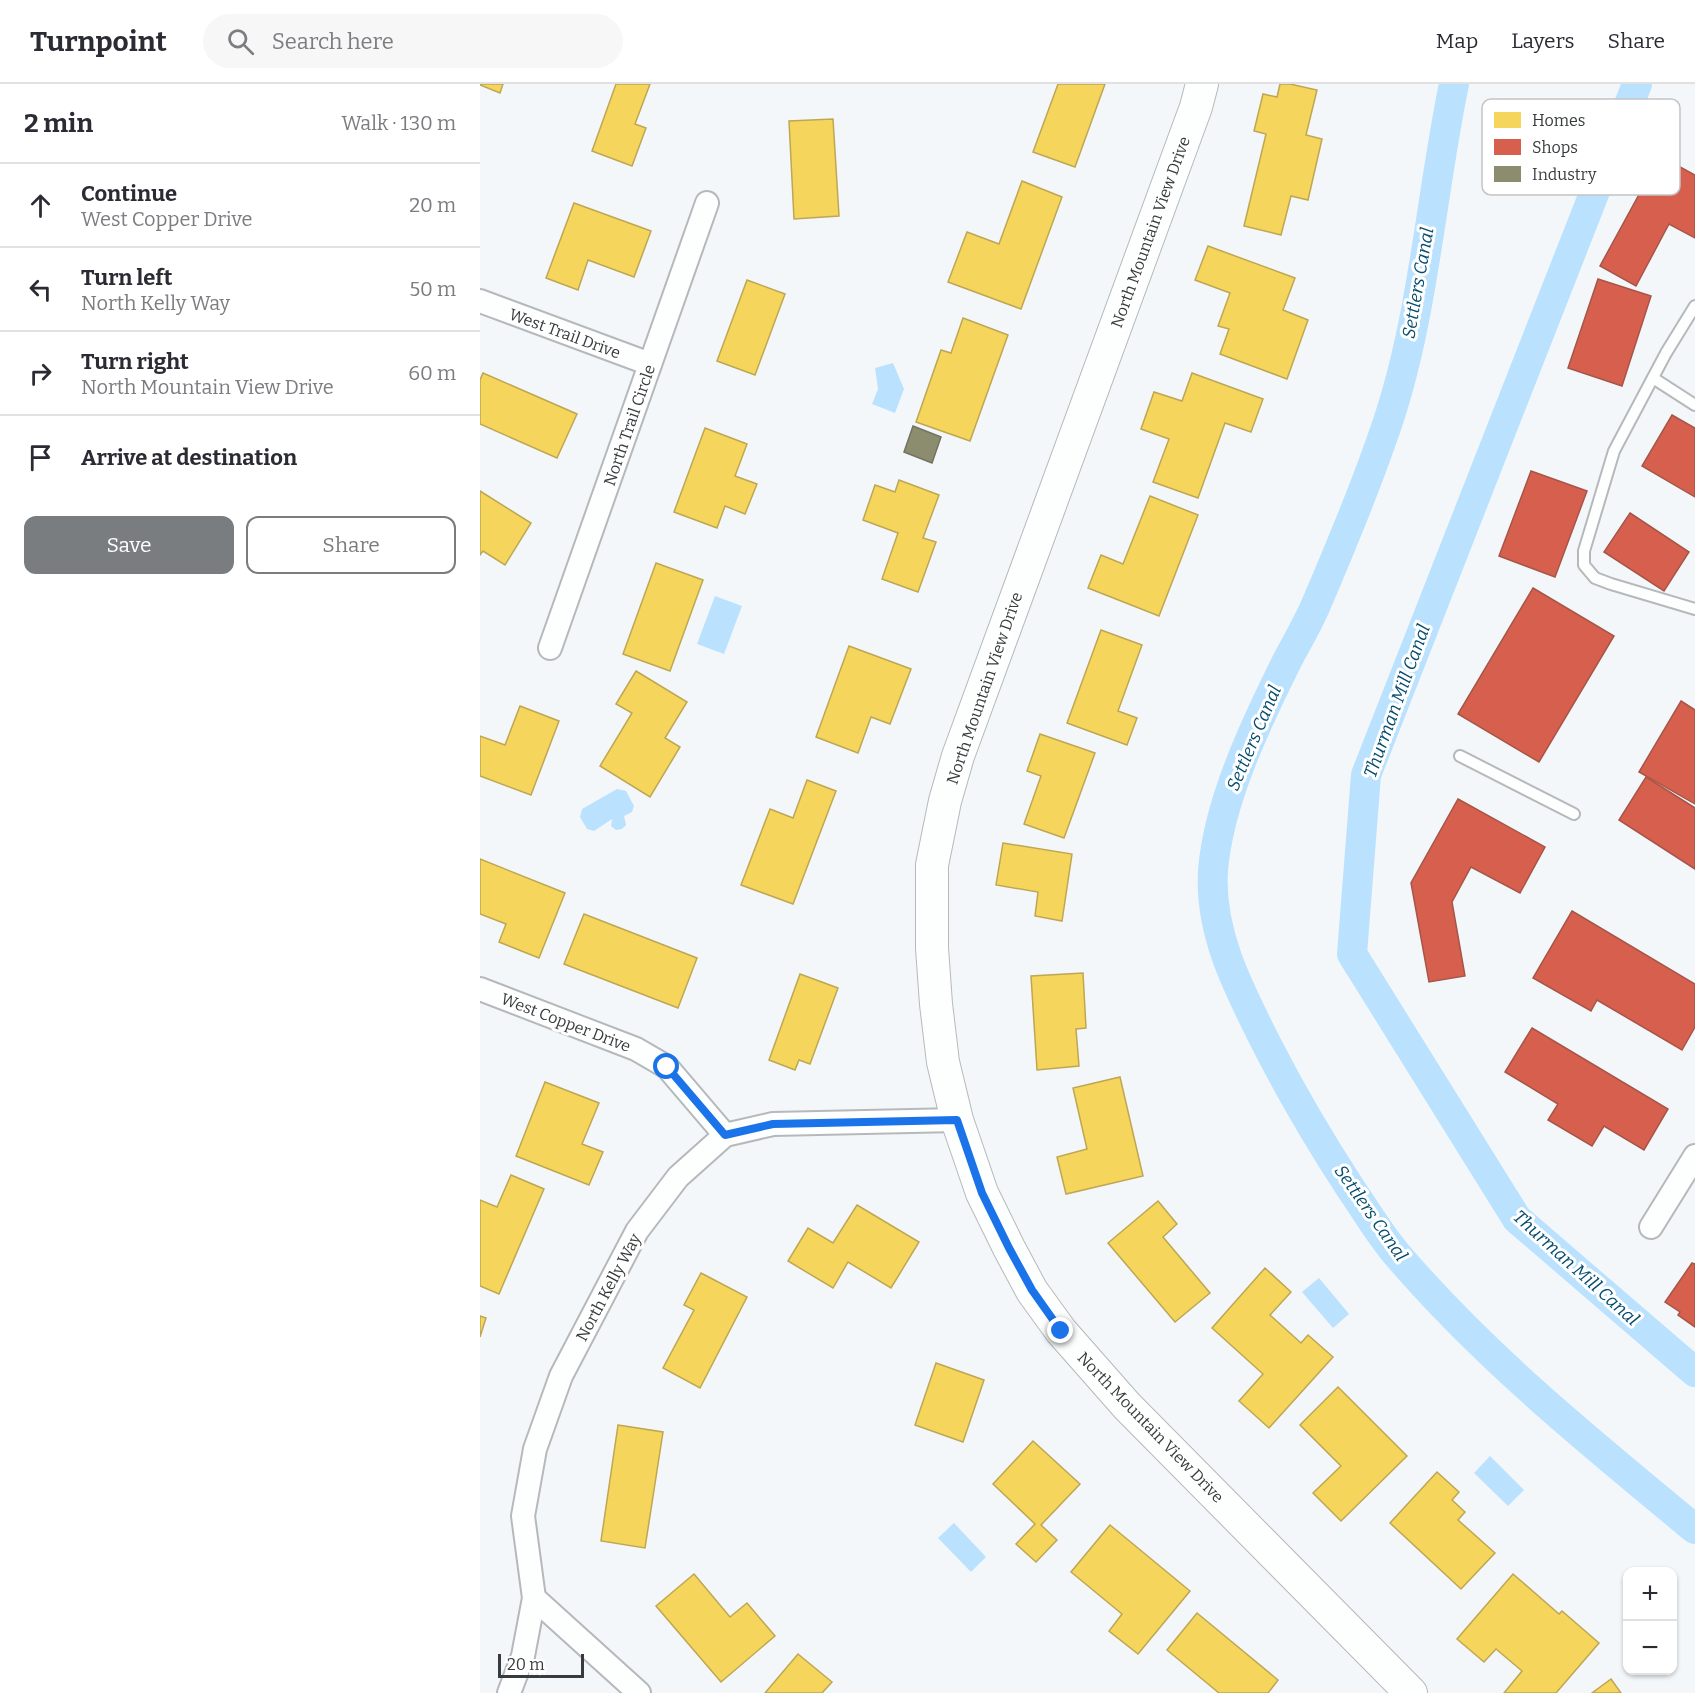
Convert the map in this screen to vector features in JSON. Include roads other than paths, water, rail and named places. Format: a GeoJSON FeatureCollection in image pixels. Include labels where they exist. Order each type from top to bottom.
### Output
{"type":"FeatureCollection","features":[{"type":"Feature","properties":{"kind":"street","name":"North Mountain View Drive"},"geometry":{"type":"LineString","coordinates":[[1202,84],[1192,118],[957,756],[945,801],[932,865],[932,948],[943,1062],[957,1120],[982,1193],[1032,1290],[1061,1331],[1127,1406],[1412,1693]]}},
{"type":"Feature","properties":{"kind":"street","name":"North Trail Circle"},"geometry":{"type":"LineString","coordinates":[[550,648],[707,202]]}},
{"type":"Feature","properties":{"kind":"street","name":"West Trail Drive"},"geometry":{"type":"LineString","coordinates":[[480,301],[650,364]]}},
{"type":"Feature","properties":{"kind":"street","name":"West Copper Drive"},"geometry":{"type":"LineString","coordinates":[[480,989],[636,1049],[667,1067],[725,1135]]}},
{"type":"Feature","properties":{"kind":"street","name":"North Kelly Way"},"geometry":{"type":"LineString","coordinates":[[509,1693],[523,1656],[534,1598],[523,1516],[535,1449],[561,1376],[637,1231],[678,1177],[725,1135],[773,1124],[957,1120]]}},
{"type":"Feature","properties":{"kind":"street"},"geometry":{"type":"LineString","coordinates":[[1651,1227],[1695,1156]]}},
{"type":"Feature","properties":{"kind":"street"},"geometry":{"type":"LineString","coordinates":[[534,1598],[639,1693]]}},
{"type":"Feature","properties":{"kind":"lane"},"geometry":{"type":"LineString","coordinates":[[1695,306],[1614,451],[1584,551],[1584,565],[1595,578],[1695,609]]}},
{"type":"Feature","properties":{"kind":"lane"},"geometry":{"type":"LineString","coordinates":[[1653,378],[1695,405]]}},
{"type":"Feature","properties":{"kind":"lane"},"geometry":{"type":"LineString","coordinates":[[1460,756],[1574,814]]}},
{"type":"Feature","properties":{"kind":"water"},"geometry":{"type":"Polygon","coordinates":[[[893,363],[904,389],[895,413],[872,404],[878,389],[875,368],[893,363]]]}},
{"type":"Feature","properties":{"kind":"water"},"geometry":{"type":"Polygon","coordinates":[[[715,596],[742,606],[724,654],[697,644],[715,596]]]}},
{"type":"Feature","properties":{"kind":"water"},"geometry":{"type":"Polygon","coordinates":[[[617,789],[626,791],[634,806],[632,812],[624,816],[626,825],[616,830],[611,826],[612,819],[594,831],[587,829],[580,817],[582,809],[617,789]]]}},
{"type":"Feature","properties":{"kind":"water"},"geometry":{"type":"Polygon","coordinates":[[[1319,1278],[1349,1314],[1333,1328],[1302,1292],[1319,1278]]]}},
{"type":"Feature","properties":{"kind":"water"},"geometry":{"type":"Polygon","coordinates":[[[1490,1456],[1524,1490],[1508,1506],[1474,1473],[1490,1456]]]}},
{"type":"Feature","properties":{"kind":"water"},"geometry":{"type":"Polygon","coordinates":[[[954,1523],[986,1557],[971,1572],[938,1538],[954,1523]]]}},
{"type":"Feature","properties":{"kind":"waterway","name":"Settlers Canal"},"geometry":{"type":"LineString","coordinates":[[1454,84],[1417,306],[1397,394],[1333,565],[1312,614],[1252,735],[1231,790],[1216,845],[1213,871],[1216,917],[1221,940],[1237,983],[1277,1063],[1329,1154],[1393,1250],[1433,1295],[1504,1366],[1579,1433],[1695,1529]]}},
{"type":"Feature","properties":{"kind":"waterway","name":"Thurman Mill Canal"},"geometry":{"type":"LineString","coordinates":[[1631,99],[1637,84]]}},
{"type":"Feature","properties":{"kind":"waterway","name":"Thurman Mill Canal"},"geometry":{"type":"LineString","coordinates":[[1593,195],[1366,775],[1352,954],[1517,1219],[1695,1372]]}}]}
